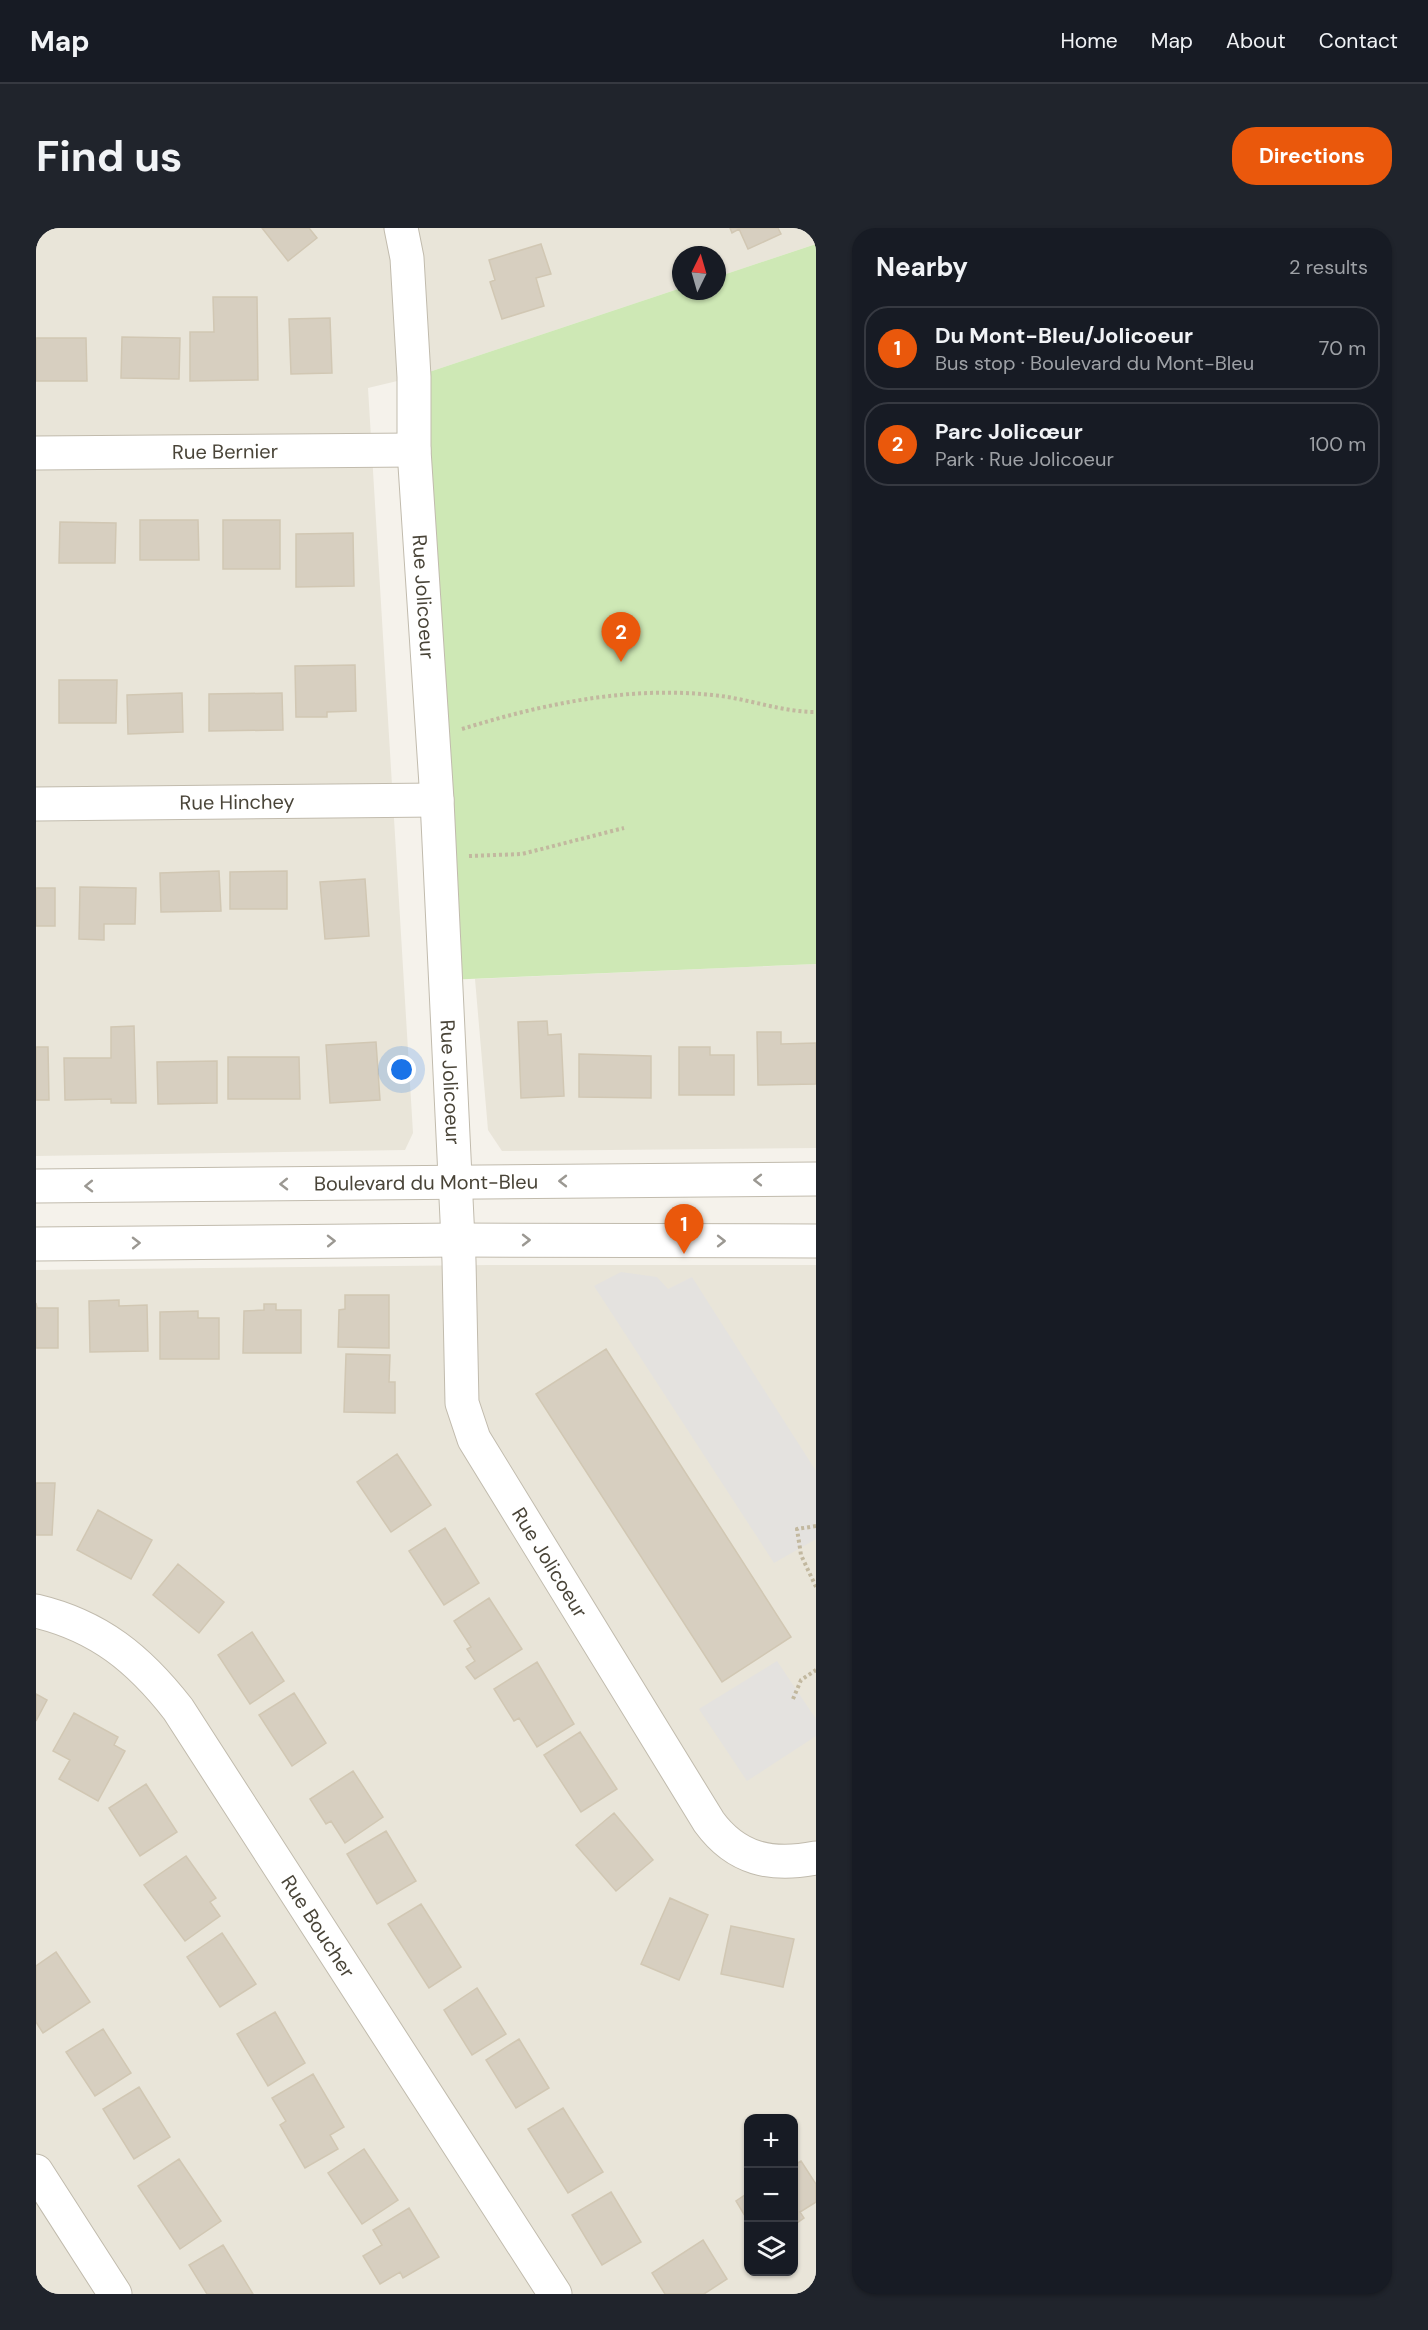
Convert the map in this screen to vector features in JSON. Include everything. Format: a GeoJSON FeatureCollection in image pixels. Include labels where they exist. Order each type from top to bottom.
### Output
{"type":"FeatureCollection","features":[{"type":"Feature","properties":{"kind":"street","name":"Rue Jolicoeur"},"geometry":{"type":"LineString","coordinates":[[401,228],[408,270],[414,377],[414,450],[439,857],[458,1239],[462,1403],[474,1439],[721,1839],[738,1851],[757,1858],[790,1862],[816,1858]]}},
{"type":"Feature","properties":{"kind":"street","name":"Rue Bernier"},"geometry":{"type":"LineString","coordinates":[[36,453],[414,450]]}},
{"type":"Feature","properties":{"kind":"street","name":"Rue Hinchey"},"geometry":{"type":"LineString","coordinates":[[36,804],[436,800]]}},
{"type":"Feature","properties":{"kind":"street","name":"Boulevard du Mont-Bleu"},"geometry":{"type":"LineString","coordinates":[[36,1186],[816,1179]]}},
{"type":"Feature","properties":{"kind":"street"},"geometry":{"type":"LineString","coordinates":[[36,1244],[458,1239],[816,1241]]}},
{"type":"Feature","properties":{"kind":"street","name":"Rue Boucher"},"geometry":{"type":"LineString","coordinates":[[36,1611],[59,1616],[111,1643],[134,1660],[157,1682],[178,1709],[555,2294]]}},
{"type":"Feature","properties":{"kind":"street"},"geometry":{"type":"LineString","coordinates":[[36,2171],[115,2294]]}},
{"type":"Feature","properties":{"kind":"path"},"geometry":{"type":"LineString","coordinates":[[459,730],[509,715],[611,694],[662,691],[714,695],[800,712],[816,712]]}},
{"type":"Feature","properties":{"kind":"path"},"geometry":{"type":"LineString","coordinates":[[439,857],[522,854],[624,828]]}},
{"type":"Feature","properties":{"kind":"path"},"geometry":{"type":"LineString","coordinates":[[816,1526],[797,1529],[801,1555],[816,1587]]}},
{"type":"Feature","properties":{"kind":"path"},"geometry":{"type":"LineString","coordinates":[[793,1699],[801,1680],[816,1670]]}},
{"type":"Feature","properties":{"kind":"shaded area"},"geometry":{"type":"Polygon","coordinates":[[[36,228],[816,228],[816,244],[726,274],[726,246],[672,246],[672,291],[414,377],[368,388],[413,1133],[405,1150],[36,1156],[36,228]]]}},
{"type":"Feature","properties":{"kind":"shaded area"},"geometry":{"type":"Polygon","coordinates":[[[816,964],[816,1148],[502,1151],[488,1130],[475,979],[816,964]]]}},
{"type":"Feature","properties":{"kind":"shaded area"},"geometry":{"type":"Polygon","coordinates":[[[489,1265],[816,1265],[816,2294],[36,2294],[36,1270],[489,1265]]]}},
{"type":"Feature","properties":{"kind":"shaded area"},"geometry":{"type":"Polygon","coordinates":[[[621,1272],[657,1277],[668,1289],[692,1277],[816,1471],[816,1539],[774,1563],[594,1286],[621,1272]]]}},
{"type":"Feature","properties":{"kind":"shaded area"},"geometry":{"type":"Polygon","coordinates":[[[777,1661],[816,1719],[816,1736],[747,1781],[699,1709],[777,1661]]]}},
{"type":"Feature","properties":{"kind":"green space"},"geometry":{"type":"Polygon","coordinates":[[[816,244],[816,964],[445,980],[414,377],[672,291],[672,300],[726,300],[726,274],[816,244]]]}},
{"type":"Feature","properties":{"kind":"building"},"geometry":{"type":"Polygon","coordinates":[[[262,228],[309,228],[317,238],[288,261],[262,228]]]}},
{"type":"Feature","properties":{"kind":"building"},"geometry":{"type":"Polygon","coordinates":[[[730,228],[778,228],[781,234],[748,249],[739,229],[732,233],[730,228]]]}},
{"type":"Feature","properties":{"kind":"building"},"geometry":{"type":"Polygon","coordinates":[[[541,244],[551,274],[536,278],[544,306],[502,319],[490,282],[495,280],[489,260],[541,244]]]}},
{"type":"Feature","properties":{"kind":"building"},"geometry":{"type":"Polygon","coordinates":[[[213,297],[257,297],[258,380],[190,381],[190,332],[214,332],[213,297]]]}},
{"type":"Feature","properties":{"kind":"building"},"geometry":{"type":"Polygon","coordinates":[[[330,318],[332,373],[291,374],[289,319],[330,318]]]}},
{"type":"Feature","properties":{"kind":"building"},"geometry":{"type":"Polygon","coordinates":[[[122,337],[180,338],[179,379],[121,378],[122,337]]]}},
{"type":"Feature","properties":{"kind":"building"},"geometry":{"type":"Polygon","coordinates":[[[36,338],[86,338],[87,381],[36,381],[36,338]]]}},
{"type":"Feature","properties":{"kind":"building"},"geometry":{"type":"Polygon","coordinates":[[[140,520],[198,520],[199,560],[140,560],[140,520]]]}},
{"type":"Feature","properties":{"kind":"building"},"geometry":{"type":"Polygon","coordinates":[[[223,520],[280,520],[280,569],[223,569],[223,520]]]}},
{"type":"Feature","properties":{"kind":"building"},"geometry":{"type":"Polygon","coordinates":[[[60,522],[116,523],[115,563],[59,563],[60,522]]]}},
{"type":"Feature","properties":{"kind":"building"},"geometry":{"type":"Polygon","coordinates":[[[353,533],[354,586],[296,587],[296,534],[353,533]]]}},
{"type":"Feature","properties":{"kind":"building"},"geometry":{"type":"Polygon","coordinates":[[[355,665],[356,711],[327,712],[327,717],[296,717],[295,666],[355,665]]]}},
{"type":"Feature","properties":{"kind":"building"},"geometry":{"type":"Polygon","coordinates":[[[59,680],[117,680],[116,723],[59,723],[59,680]]]}},
{"type":"Feature","properties":{"kind":"building"},"geometry":{"type":"Polygon","coordinates":[[[182,693],[183,732],[128,734],[127,695],[182,693]]]}},
{"type":"Feature","properties":{"kind":"building"},"geometry":{"type":"Polygon","coordinates":[[[282,693],[283,730],[209,731],[209,694],[282,693]]]}},
{"type":"Feature","properties":{"kind":"building"},"geometry":{"type":"Polygon","coordinates":[[[219,871],[221,911],[161,912],[160,873],[219,871]]]}},
{"type":"Feature","properties":{"kind":"building"},"geometry":{"type":"Polygon","coordinates":[[[287,871],[287,909],[230,909],[230,872],[287,871]]]}},
{"type":"Feature","properties":{"kind":"building"},"geometry":{"type":"Polygon","coordinates":[[[365,879],[369,936],[325,939],[320,882],[365,879]]]}},
{"type":"Feature","properties":{"kind":"building"},"geometry":{"type":"Polygon","coordinates":[[[80,887],[136,888],[135,924],[104,924],[104,940],[79,939],[80,887]]]}},
{"type":"Feature","properties":{"kind":"building"},"geometry":{"type":"Polygon","coordinates":[[[36,888],[55,888],[55,926],[36,926],[36,888]]]}},
{"type":"Feature","properties":{"kind":"building"},"geometry":{"type":"Polygon","coordinates":[[[547,1021],[548,1035],[561,1034],[564,1096],[521,1098],[518,1022],[547,1021]]]}},
{"type":"Feature","properties":{"kind":"building"},"geometry":{"type":"Polygon","coordinates":[[[134,1026],[136,1103],[111,1103],[111,1099],[65,1100],[64,1058],[111,1058],[111,1027],[134,1026]]]}},
{"type":"Feature","properties":{"kind":"building"},"geometry":{"type":"Polygon","coordinates":[[[757,1032],[781,1032],[781,1044],[816,1043],[816,1084],[758,1085],[757,1032]]]}},
{"type":"Feature","properties":{"kind":"building"},"geometry":{"type":"Polygon","coordinates":[[[376,1042],[380,1100],[330,1103],[326,1045],[376,1042]]]}},
{"type":"Feature","properties":{"kind":"building"},"geometry":{"type":"Polygon","coordinates":[[[36,1047],[48,1047],[49,1100],[36,1100],[36,1047]]]}},
{"type":"Feature","properties":{"kind":"building"},"geometry":{"type":"Polygon","coordinates":[[[679,1047],[710,1047],[710,1055],[734,1055],[734,1095],[679,1095],[679,1047]]]}},
{"type":"Feature","properties":{"kind":"building"},"geometry":{"type":"Polygon","coordinates":[[[579,1054],[651,1056],[651,1098],[579,1097],[579,1054]]]}},
{"type":"Feature","properties":{"kind":"building"},"geometry":{"type":"Polygon","coordinates":[[[228,1057],[299,1057],[300,1099],[228,1099],[228,1057]]]}},
{"type":"Feature","properties":{"kind":"building"},"geometry":{"type":"Polygon","coordinates":[[[217,1061],[217,1103],[158,1104],[157,1062],[217,1061]]]}},
{"type":"Feature","properties":{"kind":"building"},"geometry":{"type":"Polygon","coordinates":[[[345,1295],[389,1295],[389,1348],[338,1347],[339,1310],[345,1309],[345,1295]]]}},
{"type":"Feature","properties":{"kind":"building"},"geometry":{"type":"Polygon","coordinates":[[[119,1300],[119,1306],[147,1305],[148,1351],[90,1352],[89,1301],[119,1300]]]}},
{"type":"Feature","properties":{"kind":"building"},"geometry":{"type":"Polygon","coordinates":[[[36,1303],[37,1308],[58,1308],[58,1348],[36,1348],[36,1303]]]}},
{"type":"Feature","properties":{"kind":"building"},"geometry":{"type":"Polygon","coordinates":[[[264,1304],[276,1304],[276,1310],[301,1310],[301,1353],[243,1353],[244,1311],[264,1310],[264,1304]]]}},
{"type":"Feature","properties":{"kind":"building"},"geometry":{"type":"Polygon","coordinates":[[[198,1311],[198,1318],[219,1318],[219,1359],[160,1359],[160,1312],[198,1311]]]}},
{"type":"Feature","properties":{"kind":"building"},"geometry":{"type":"Polygon","coordinates":[[[606,1349],[791,1637],[722,1682],[536,1394],[606,1349]]]}},
{"type":"Feature","properties":{"kind":"building"},"geometry":{"type":"Polygon","coordinates":[[[346,1354],[390,1355],[389,1382],[395,1382],[395,1413],[344,1412],[346,1354]]]}},
{"type":"Feature","properties":{"kind":"building"},"geometry":{"type":"Polygon","coordinates":[[[397,1454],[431,1505],[391,1532],[357,1482],[397,1454]]]}},
{"type":"Feature","properties":{"kind":"building"},"geometry":{"type":"Polygon","coordinates":[[[36,1483],[55,1483],[52,1535],[36,1535],[36,1483]]]}},
{"type":"Feature","properties":{"kind":"building"},"geometry":{"type":"Polygon","coordinates":[[[98,1510],[152,1540],[131,1579],[77,1550],[98,1510]]]}},
{"type":"Feature","properties":{"kind":"building"},"geometry":{"type":"Polygon","coordinates":[[[445,1528],[479,1583],[444,1605],[409,1551],[445,1528]]]}},
{"type":"Feature","properties":{"kind":"building"},"geometry":{"type":"Polygon","coordinates":[[[178,1564],[224,1602],[199,1633],[153,1595],[178,1564]]]}},
{"type":"Feature","properties":{"kind":"building"},"geometry":{"type":"Polygon","coordinates":[[[489,1598],[522,1649],[475,1679],[466,1667],[475,1661],[467,1649],[471,1647],[454,1621],[489,1598]]]}},
{"type":"Feature","properties":{"kind":"building"},"geometry":{"type":"Polygon","coordinates":[[[252,1632],[284,1681],[250,1704],[218,1655],[252,1632]]]}},
{"type":"Feature","properties":{"kind":"building"},"geometry":{"type":"Polygon","coordinates":[[[537,1662],[574,1724],[537,1747],[519,1718],[514,1721],[494,1689],[537,1662]]]}},
{"type":"Feature","properties":{"kind":"building"},"geometry":{"type":"Polygon","coordinates":[[[294,1693],[326,1743],[292,1766],[259,1715],[294,1693]]]}},
{"type":"Feature","properties":{"kind":"building"},"geometry":{"type":"Polygon","coordinates":[[[36,1694],[47,1700],[36,1721],[36,1694]]]}},
{"type":"Feature","properties":{"kind":"building"},"geometry":{"type":"Polygon","coordinates":[[[74,1713],[118,1737],[114,1745],[125,1751],[98,1801],[59,1779],[70,1760],[53,1751],[74,1713]]]}},
{"type":"Feature","properties":{"kind":"building"},"geometry":{"type":"Polygon","coordinates":[[[580,1732],[617,1789],[581,1812],[544,1755],[580,1732]]]}},
{"type":"Feature","properties":{"kind":"building"},"geometry":{"type":"Polygon","coordinates":[[[353,1771],[383,1817],[345,1843],[331,1821],[326,1824],[310,1799],[353,1771]]]}},
{"type":"Feature","properties":{"kind":"building"},"geometry":{"type":"Polygon","coordinates":[[[146,1784],[177,1832],[140,1856],[109,1808],[146,1784]]]}},
{"type":"Feature","properties":{"kind":"building"},"geometry":{"type":"Polygon","coordinates":[[[614,1813],[653,1860],[616,1891],[576,1845],[614,1813]]]}},
{"type":"Feature","properties":{"kind":"building"},"geometry":{"type":"Polygon","coordinates":[[[386,1831],[416,1881],[377,1904],[347,1854],[386,1831]]]}},
{"type":"Feature","properties":{"kind":"building"},"geometry":{"type":"Polygon","coordinates":[[[186,1856],[216,1898],[210,1902],[220,1916],[185,1941],[144,1885],[186,1856]]]}},
{"type":"Feature","properties":{"kind":"building"},"geometry":{"type":"Polygon","coordinates":[[[670,1898],[708,1915],[679,1980],[641,1964],[670,1898]]]}},
{"type":"Feature","properties":{"kind":"building"},"geometry":{"type":"Polygon","coordinates":[[[421,1904],[461,1967],[429,1988],[388,1924],[421,1904]]]}},
{"type":"Feature","properties":{"kind":"building"},"geometry":{"type":"Polygon","coordinates":[[[731,1926],[794,1939],[783,1987],[721,1974],[731,1926]]]}},
{"type":"Feature","properties":{"kind":"building"},"geometry":{"type":"Polygon","coordinates":[[[222,1933],[256,1984],[220,2007],[187,1957],[222,1933]]]}},
{"type":"Feature","properties":{"kind":"building"},"geometry":{"type":"Polygon","coordinates":[[[56,1952],[90,2002],[43,2033],[36,2022],[36,1966],[56,1952]]]}},
{"type":"Feature","properties":{"kind":"building"},"geometry":{"type":"Polygon","coordinates":[[[477,1988],[506,2034],[472,2055],[444,2010],[477,1988]]]}},
{"type":"Feature","properties":{"kind":"building"},"geometry":{"type":"Polygon","coordinates":[[[275,2012],[305,2063],[268,2086],[237,2034],[275,2012]]]}},
{"type":"Feature","properties":{"kind":"building"},"geometry":{"type":"Polygon","coordinates":[[[103,2029],[131,2073],[95,2096],[66,2052],[103,2029]]]}},
{"type":"Feature","properties":{"kind":"building"},"geometry":{"type":"Polygon","coordinates":[[[519,2039],[549,2088],[516,2108],[486,2060],[519,2039]]]}},
{"type":"Feature","properties":{"kind":"building"},"geometry":{"type":"Polygon","coordinates":[[[313,2074],[344,2127],[330,2135],[338,2149],[305,2168],[280,2125],[286,2121],[272,2098],[313,2074]]]}},
{"type":"Feature","properties":{"kind":"building"},"geometry":{"type":"Polygon","coordinates":[[[139,2087],[170,2137],[134,2159],[103,2109],[139,2087]]]}},
{"type":"Feature","properties":{"kind":"building"},"geometry":{"type":"Polygon","coordinates":[[[563,2108],[603,2172],[568,2193],[528,2129],[563,2108]]]}},
{"type":"Feature","properties":{"kind":"building"},"geometry":{"type":"Polygon","coordinates":[[[364,2149],[398,2200],[362,2224],[328,2173],[364,2149]]]}},
{"type":"Feature","properties":{"kind":"building"},"geometry":{"type":"Polygon","coordinates":[[[179,2159],[221,2221],[180,2249],[138,2186],[179,2159]]]}},
{"type":"Feature","properties":{"kind":"building"},"geometry":{"type":"Polygon","coordinates":[[[801,2161],[816,2184],[816,2202],[800,2212],[804,2218],[798,2222],[798,2168],[798,2163],[801,2161]]]}},
{"type":"Feature","properties":{"kind":"building"},"geometry":{"type":"Polygon","coordinates":[[[611,2192],[641,2242],[602,2265],[572,2215],[611,2192]]]}},
{"type":"Feature","properties":{"kind":"building"},"geometry":{"type":"Polygon","coordinates":[[[744,2196],[744,2214],[736,2201],[744,2196]]]}},
{"type":"Feature","properties":{"kind":"building"},"geometry":{"type":"Polygon","coordinates":[[[409,2208],[439,2257],[403,2278],[400,2272],[380,2284],[363,2256],[382,2245],[373,2230],[409,2208]]]}},
{"type":"Feature","properties":{"kind":"building"},"geometry":{"type":"Polygon","coordinates":[[[703,2240],[727,2279],[704,2294],[665,2294],[652,2273],[703,2240]]]}},
{"type":"Feature","properties":{"kind":"building"},"geometry":{"type":"Polygon","coordinates":[[[223,2245],[253,2294],[207,2294],[189,2265],[223,2245]]]}},
{"type":"Feature","properties":{"kind":"place","name":"Parc Jolicœur"},"geometry":{"type":"Point","coordinates":[621,662]}},
{"type":"Feature","properties":{"kind":"place","name":"Du Mont-Bleu/Jolicoeur"},"geometry":{"type":"Point","coordinates":[684,1254]}}]}
